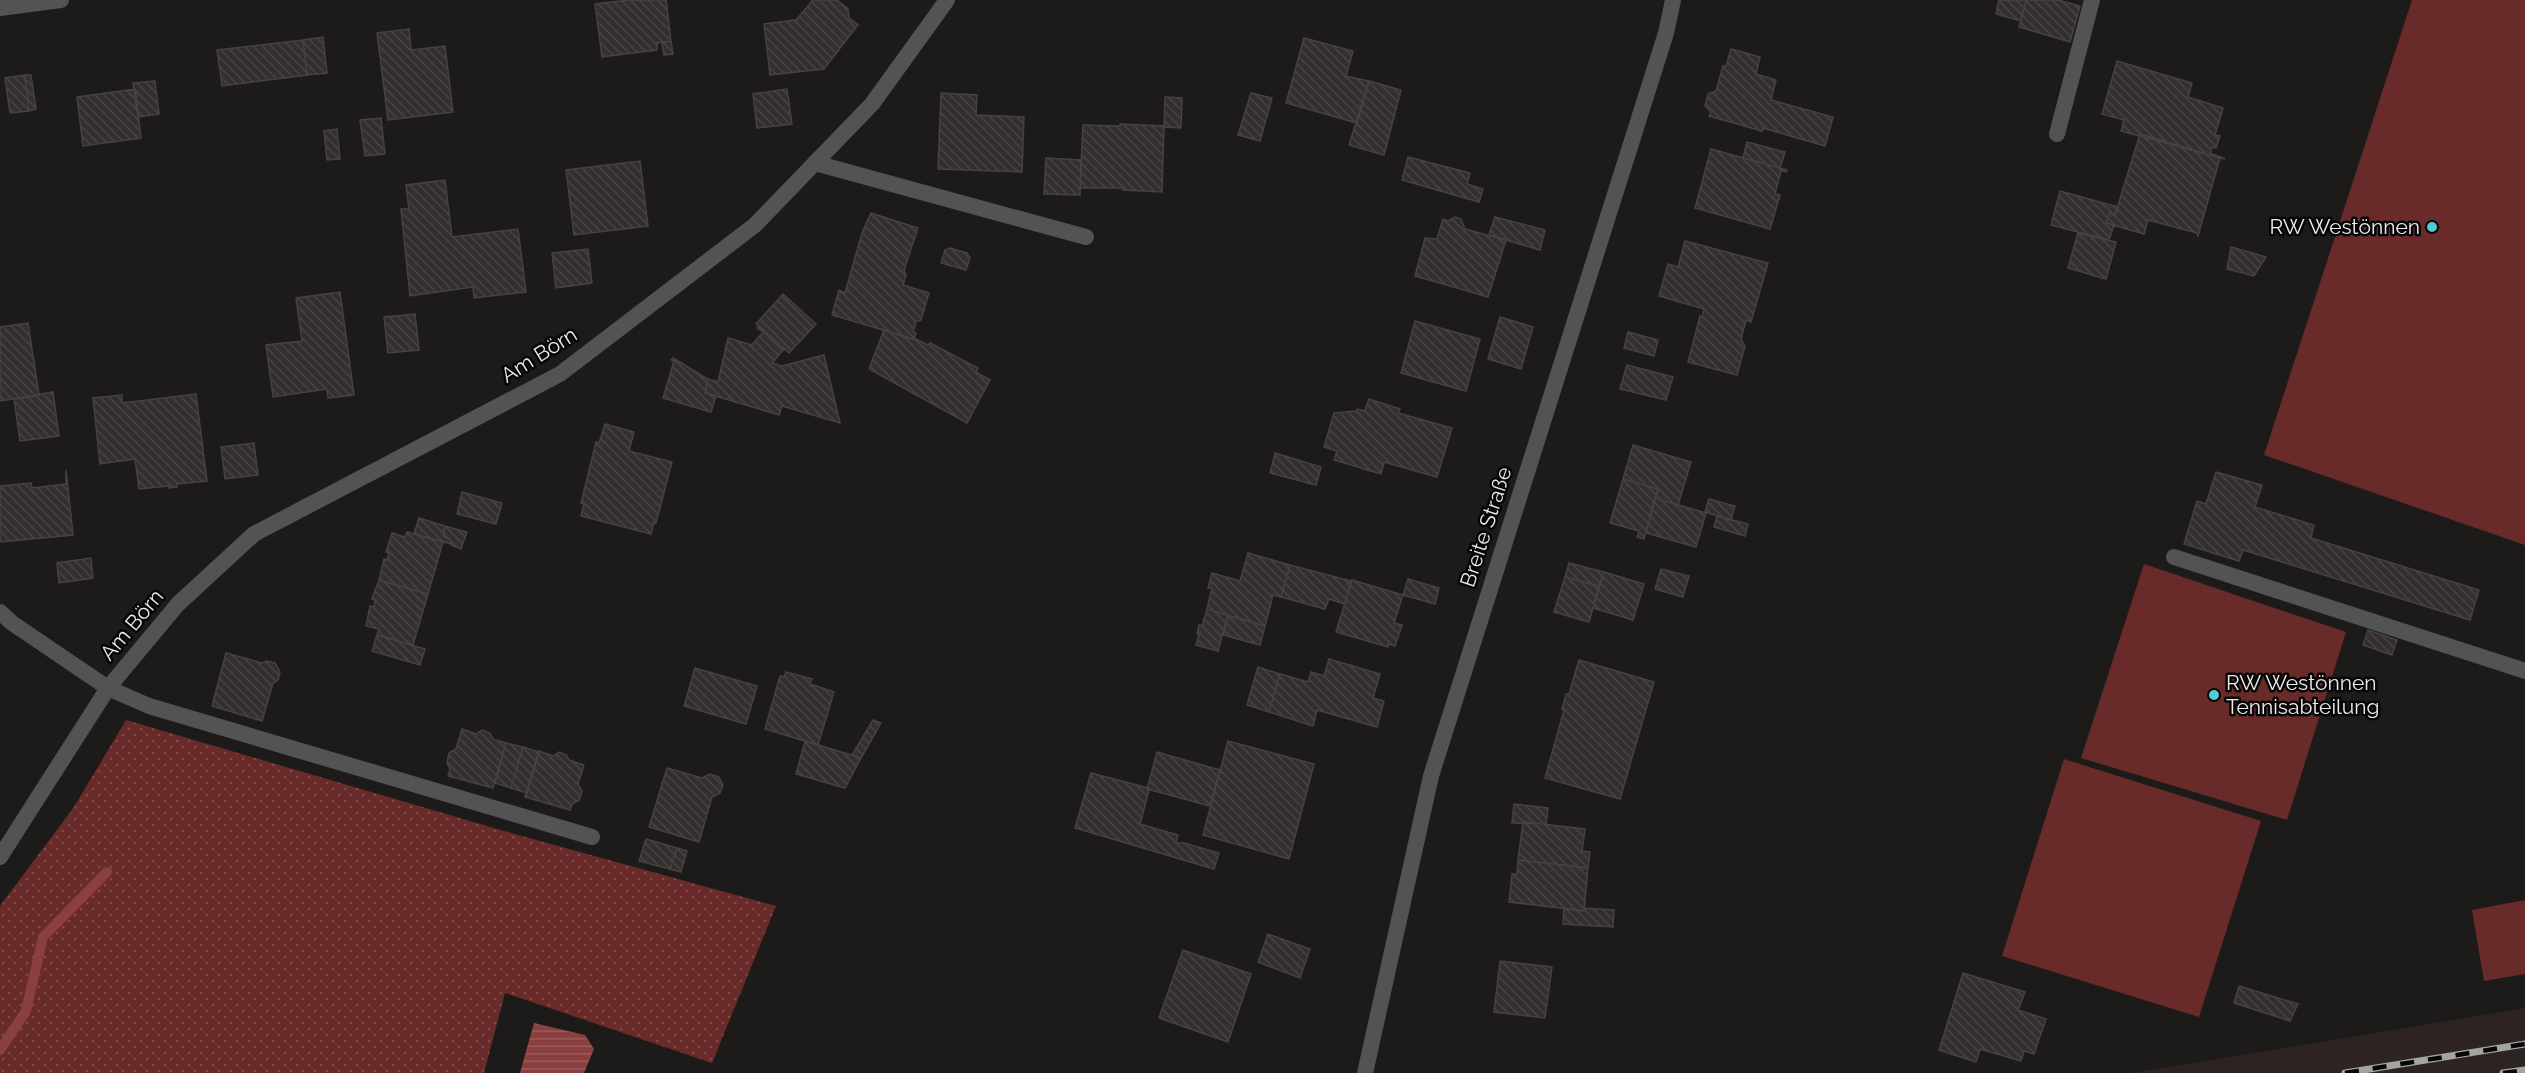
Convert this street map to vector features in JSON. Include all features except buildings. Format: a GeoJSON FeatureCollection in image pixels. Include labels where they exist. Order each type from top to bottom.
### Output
{"type":"FeatureCollection","features":[{"type":"Feature","properties":{"kind":"street"},"geometry":{"type":"LineString","coordinates":[[0,8],[61,0]]}},
{"type":"Feature","properties":{"kind":"street","name":"Am Börn"},"geometry":{"type":"LineString","coordinates":[[0,856],[108,688],[178,604],[254,534],[560,374],[754,225],[872,104],[946,0]]}},
{"type":"Feature","properties":{"kind":"street","name":"Breite Straße"},"geometry":{"type":"LineString","coordinates":[[1365,1073],[1431,776],[1666,33],[1673,0]]}},
{"type":"Feature","properties":{"kind":"street"},"geometry":{"type":"LineString","coordinates":[[2057,134],[2092,0]]}},
{"type":"Feature","properties":{"kind":"street"},"geometry":{"type":"LineString","coordinates":[[815,163],[1086,237]]}},
{"type":"Feature","properties":{"kind":"street"},"geometry":{"type":"LineString","coordinates":[[2174,557],[2525,671]]}},
{"type":"Feature","properties":{"kind":"street","name":"Am Börn"},"geometry":{"type":"LineString","coordinates":[[0,612],[12,623],[108,688],[149,706],[592,837]]}},
{"type":"Feature","properties":{"kind":"shaded area","name":"RW Westönnen"},"geometry":{"type":"Polygon","coordinates":[[[2412,0],[2525,0],[2525,545],[2264,455],[2412,0]]]}},
{"type":"Feature","properties":{"kind":"shaded area","name":"RW Westönnen Tennisabteilung"},"geometry":{"type":"Polygon","coordinates":[[[2144,564],[2346,632],[2287,820],[2081,758],[2144,564]]]}},
{"type":"Feature","properties":{"kind":"shaded area"},"geometry":{"type":"Polygon","coordinates":[[[126,720],[511,833],[776,906],[712,1063],[505,993],[484,1073],[0,1073],[0,906],[74,807],[126,720]]]}},
{"type":"Feature","properties":{"kind":"shaded area"},"geometry":{"type":"Polygon","coordinates":[[[2064,759],[2261,821],[2199,1017],[2002,956],[2064,759]]]}},
{"type":"Feature","properties":{"kind":"shaded area"},"geometry":{"type":"Polygon","coordinates":[[[2525,900],[2525,974],[2484,981],[2472,910],[2525,900]]]}},
{"type":"Feature","properties":{"kind":"shaded area"},"geometry":{"type":"Polygon","coordinates":[[[2525,1008],[2525,1073],[2132,1073],[2333,1040],[2525,1008]]]}},
{"type":"Feature","properties":{"kind":"shaded area"},"geometry":{"type":"Polygon","coordinates":[[[534,1023],[585,1035],[594,1049],[584,1073],[520,1073],[534,1023]]]}},
{"type":"Feature","properties":{"kind":"waterway"},"geometry":{"type":"LineString","coordinates":[[0,1050],[26,1011],[43,937],[107,872]]}},
{"type":"Feature","properties":{"kind":"railway"},"geometry":{"type":"LineString","coordinates":[[2345,1073],[2525,1044]]}},
{"type":"Feature","properties":{"kind":"railway"},"geometry":{"type":"LineString","coordinates":[[2503,1073],[2525,1070]]}},
{"type":"Feature","properties":{"kind":"place","name":"RW Westönnen"},"geometry":{"type":"Point","coordinates":[2432,227]}},
{"type":"Feature","properties":{"kind":"place","name":"RW Westönnen Tennisabteilung"},"geometry":{"type":"Point","coordinates":[2214,695]}}]}
